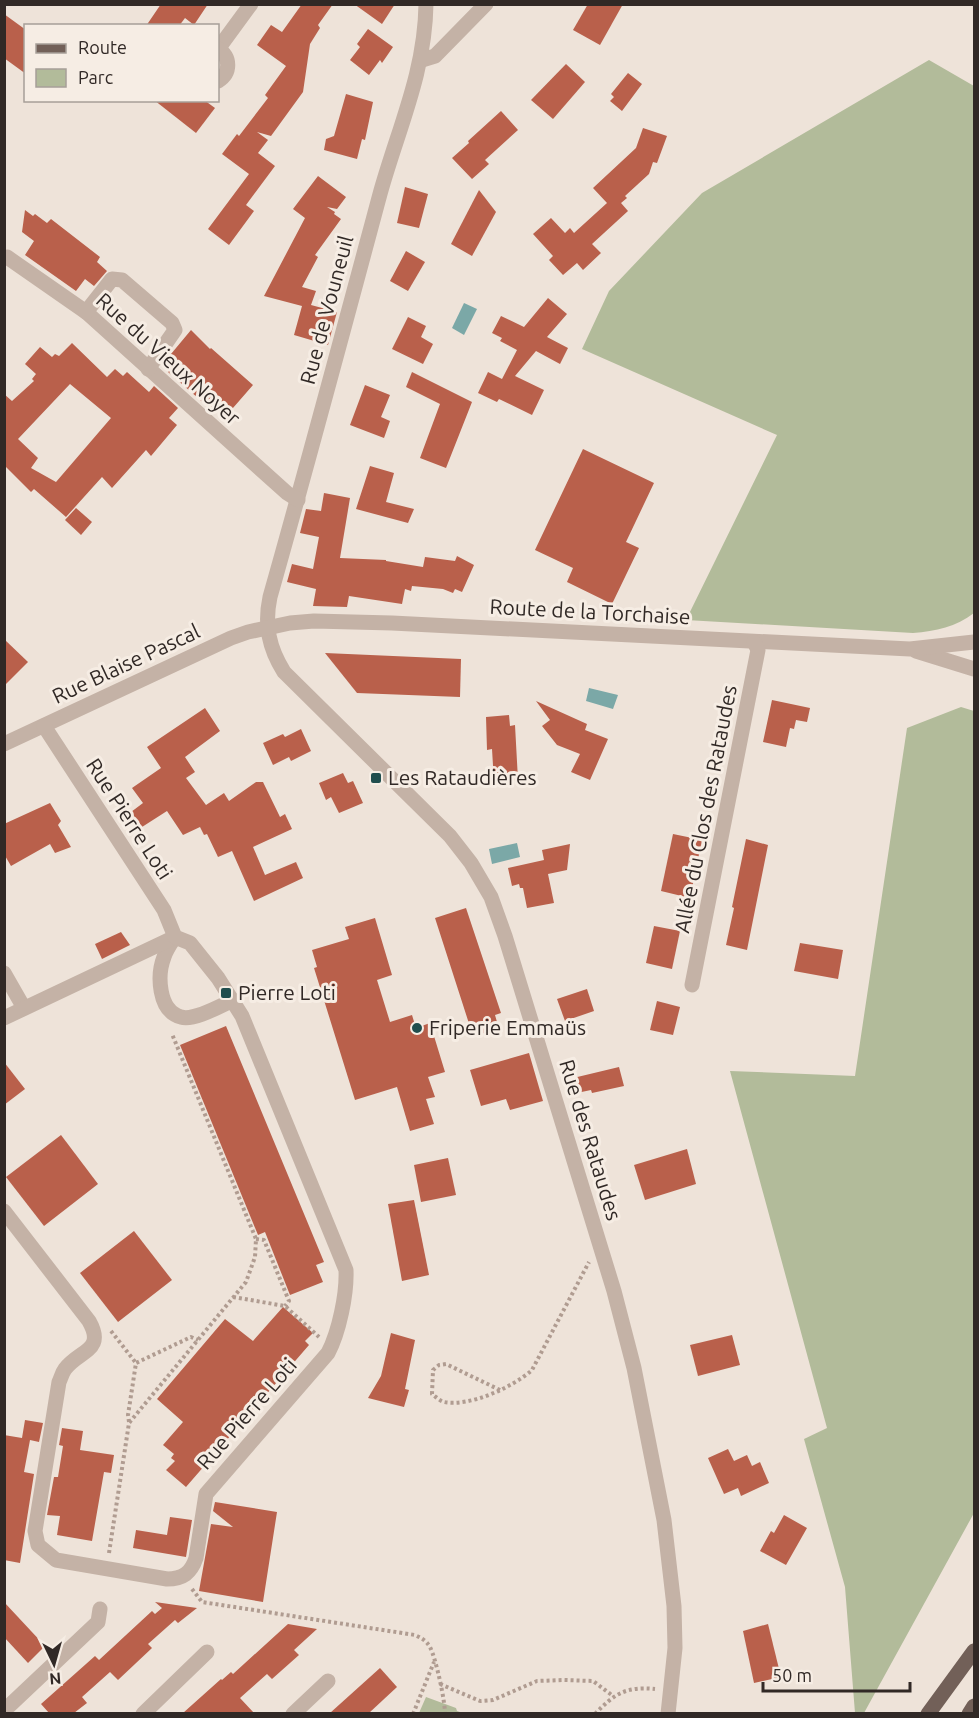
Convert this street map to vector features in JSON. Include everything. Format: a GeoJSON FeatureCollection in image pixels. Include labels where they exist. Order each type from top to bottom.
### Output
{"type":"FeatureCollection","features":[{"type":"Feature","properties":{"kind":"main road"},"geometry":{"type":"LineString","coordinates":[[928,1713],[975,1651]]}},
{"type":"Feature","properties":{"kind":"main road"},"geometry":{"type":"LineString","coordinates":[[969,1713],[975,1706]]}},
{"type":"Feature","properties":{"kind":"street"},"geometry":{"type":"LineString","coordinates":[[219,48],[251,4]]}},
{"type":"Feature","properties":{"kind":"street","name":"Rue de Vouneuil"},"geometry":{"type":"LineString","coordinates":[[267,627],[270,597],[382,188],[422,60],[426,4]]}},
{"type":"Feature","properties":{"kind":"street"},"geometry":{"type":"LineString","coordinates":[[422,60],[435,56],[486,4]]}},
{"type":"Feature","properties":{"kind":"street"},"geometry":{"type":"LineString","coordinates":[[219,50],[223,52],[228,64],[225,75],[219,80]]}},
{"type":"Feature","properties":{"kind":"street","name":"Rue du Vieux Noyer"},"geometry":{"type":"LineString","coordinates":[[4,258],[7,257],[86,312],[287,494],[298,500]]}},
{"type":"Feature","properties":{"kind":"street"},"geometry":{"type":"LineString","coordinates":[[86,312],[112,279],[122,280],[172,323],[174,330],[148,369]]}},
{"type":"Feature","properties":{"kind":"street","name":"Route de la Torchaise"},"geometry":{"type":"LineString","coordinates":[[267,627],[290,623],[353,622],[910,650],[975,642]]}},
{"type":"Feature","properties":{"kind":"street","name":"Rue Blaise Pascal"},"geometry":{"type":"LineString","coordinates":[[4,744],[231,638],[267,627]]}},
{"type":"Feature","properties":{"kind":"street","name":"Rue des Rataudes"},"geometry":{"type":"LineString","coordinates":[[267,627],[274,654],[284,672],[450,836],[471,864],[491,897],[599,1243],[634,1368],[664,1520],[674,1606],[675,1648],[668,1713]]}},
{"type":"Feature","properties":{"kind":"street","name":"Allée du Clos des Rataudes"},"geometry":{"type":"LineString","coordinates":[[692,985],[758,650],[754,642]]}},
{"type":"Feature","properties":{"kind":"street","name":"Route de la Torchaise"},"geometry":{"type":"LineString","coordinates":[[910,650],[975,669]]}},
{"type":"Feature","properties":{"kind":"street","name":"Rue Pierre Loti"},"geometry":{"type":"LineString","coordinates":[[44,726],[164,910],[175,937],[190,943],[233,1000],[247,1027],[346,1270],[347,1282],[328,1353],[206,1494],[196,1558],[186,1575]]}},
{"type":"Feature","properties":{"kind":"street"},"geometry":{"type":"LineString","coordinates":[[175,937],[163,958],[160,991],[164,1003],[171,1012],[181,1017],[193,1017],[233,1000]]}},
{"type":"Feature","properties":{"kind":"street"},"geometry":{"type":"LineString","coordinates":[[4,1018],[175,937]]}},
{"type":"Feature","properties":{"kind":"street"},"geometry":{"type":"LineString","coordinates":[[4,973],[24,1008]]}},
{"type":"Feature","properties":{"kind":"street"},"geometry":{"type":"LineString","coordinates":[[4,1211],[88,1321],[95,1336],[88,1350],[63,1371],[59,1382],[35,1532],[38,1545],[56,1560],[167,1579],[176,1579],[186,1575]]}},
{"type":"Feature","properties":{"kind":"street"},"geometry":{"type":"LineString","coordinates":[[9,1707],[98,1622],[100,1609]]}},
{"type":"Feature","properties":{"kind":"street"},"geometry":{"type":"LineString","coordinates":[[143,1713],[207,1652]]}},
{"type":"Feature","properties":{"kind":"street"},"geometry":{"type":"LineString","coordinates":[[292,1713],[328,1681]]}},
{"type":"Feature","properties":{"kind":"path"},"geometry":{"type":"LineString","coordinates":[[129,1423],[246,1282],[255,1257],[256,1239],[172,1034]]}},
{"type":"Feature","properties":{"kind":"path"},"geometry":{"type":"LineString","coordinates":[[256,1239],[264,1240],[289,1301],[285,1306]]}},
{"type":"Feature","properties":{"kind":"path"},"geometry":{"type":"LineString","coordinates":[[500,1390],[446,1364],[433,1370],[432,1394],[442,1401],[457,1402],[500,1390],[521,1379],[531,1370],[599,1243]]}},
{"type":"Feature","properties":{"kind":"path"},"geometry":{"type":"LineString","coordinates":[[233,1297],[285,1306],[331,1347]]}},
{"type":"Feature","properties":{"kind":"path"},"geometry":{"type":"LineString","coordinates":[[95,1336],[108,1326],[136,1363],[106,1569]]}},
{"type":"Feature","properties":{"kind":"path"},"geometry":{"type":"LineString","coordinates":[[136,1363],[191,1337],[198,1340]]}},
{"type":"Feature","properties":{"kind":"path"},"geometry":{"type":"LineString","coordinates":[[186,1575],[193,1591],[202,1602],[415,1635],[424,1639],[435,1661],[445,1713]]}},
{"type":"Feature","properties":{"kind":"path"},"geometry":{"type":"LineString","coordinates":[[413,1713],[435,1661]]}},
{"type":"Feature","properties":{"kind":"path"},"geometry":{"type":"LineString","coordinates":[[440,1684],[480,1701],[493,1700],[537,1681],[593,1681],[613,1696]]}},
{"type":"Feature","properties":{"kind":"path"},"geometry":{"type":"LineString","coordinates":[[595,1713],[613,1696],[636,1689],[672,1692]]}},
{"type":"Feature","properties":{"kind":"green space"},"geometry":{"type":"Polygon","coordinates":[[[929,60],[974,86],[974,613],[945,628],[913,633],[686,620],[777,435],[582,349],[609,291],[702,193],[929,60]]]}},
{"type":"Feature","properties":{"kind":"green space"},"geometry":{"type":"Polygon","coordinates":[[[961,707],[974,711],[974,1513],[864,1713],[855,1713],[845,1587],[804,1439],[827,1428],[730,1071],[855,1076],[907,728],[961,707]]]}},
{"type":"Feature","properties":{"kind":"green space"},"geometry":{"type":"Polygon","coordinates":[[[426,1697],[456,1708],[457,1711],[463,1713],[419,1713],[426,1697]]]}},
{"type":"Feature","properties":{"kind":"water"},"geometry":{"type":"Polygon","coordinates":[[[464,303],[477,309],[464,335],[452,328],[464,303]]]}},
{"type":"Feature","properties":{"kind":"water"},"geometry":{"type":"Polygon","coordinates":[[[589,688],[618,695],[613,709],[586,701],[589,688]]]}},
{"type":"Feature","properties":{"kind":"water"},"geometry":{"type":"Polygon","coordinates":[[[517,843],[520,857],[492,864],[489,849],[517,843]]]}},
{"type":"Feature","properties":{"kind":"building"},"geometry":{"type":"Polygon","coordinates":[[[161,4],[208,4],[195,24],[185,18],[180,24],[147,24],[161,4]]]}},
{"type":"Feature","properties":{"kind":"building"},"geometry":{"type":"Polygon","coordinates":[[[302,4],[333,4],[318,25],[320,28],[310,44],[303,92],[271,136],[257,132],[268,140],[258,153],[275,166],[246,205],[254,211],[229,245],[208,229],[249,174],[222,154],[268,98],[265,95],[286,66],[257,45],[271,25],[282,32],[302,4]]]}},
{"type":"Feature","properties":{"kind":"building"},"geometry":{"type":"Polygon","coordinates":[[[354,4],[395,4],[382,24],[354,4]]]}},
{"type":"Feature","properties":{"kind":"building"},"geometry":{"type":"Polygon","coordinates":[[[588,4],[623,4],[600,45],[573,30],[588,4]]]}},
{"type":"Feature","properties":{"kind":"building"},"geometry":{"type":"Polygon","coordinates":[[[4,14],[24,29],[24,73],[4,58],[4,14]]]}},
{"type":"Feature","properties":{"kind":"building"},"geometry":{"type":"Polygon","coordinates":[[[368,29],[393,47],[382,63],[380,60],[369,75],[350,60],[360,47],[357,44],[368,29]]]}},
{"type":"Feature","properties":{"kind":"building"},"geometry":{"type":"Polygon","coordinates":[[[566,64],[585,82],[553,119],[531,100],[566,64]]]}},
{"type":"Feature","properties":{"kind":"building"},"geometry":{"type":"Polygon","coordinates":[[[628,73],[642,84],[622,111],[610,101],[614,97],[611,94],[628,73]]]}},
{"type":"Feature","properties":{"kind":"building"},"geometry":{"type":"Polygon","coordinates":[[[346,94],[373,102],[365,140],[362,139],[357,159],[324,150],[326,139],[334,136],[346,94]]]}},
{"type":"Feature","properties":{"kind":"building"},"geometry":{"type":"Polygon","coordinates":[[[157,102],[207,102],[215,108],[196,133],[157,102]]]}},
{"type":"Feature","properties":{"kind":"building"},"geometry":{"type":"Polygon","coordinates":[[[501,111],[518,130],[485,160],[489,164],[472,179],[452,158],[501,111]]]}},
{"type":"Feature","properties":{"kind":"building"},"geometry":{"type":"Polygon","coordinates":[[[643,128],[667,136],[657,163],[653,162],[649,174],[625,196],[627,198],[621,203],[628,211],[592,244],[601,253],[583,270],[577,263],[563,275],[549,260],[553,256],[533,234],[551,218],[565,233],[570,228],[574,233],[607,203],[593,188],[636,148],[643,128]]]}},
{"type":"Feature","properties":{"kind":"building"},"geometry":{"type":"Polygon","coordinates":[[[318,176],[346,197],[337,209],[327,207],[341,219],[315,255],[318,257],[302,287],[316,291],[311,305],[337,312],[328,345],[294,335],[302,306],[264,296],[305,218],[293,209],[318,176]]]}},
{"type":"Feature","properties":{"kind":"building"},"geometry":{"type":"Polygon","coordinates":[[[405,187],[428,194],[419,228],[397,223],[405,187]]]}},
{"type":"Feature","properties":{"kind":"building"},"geometry":{"type":"Polygon","coordinates":[[[479,190],[496,212],[472,256],[451,244],[479,190]]]}},
{"type":"Feature","properties":{"kind":"building"},"geometry":{"type":"Polygon","coordinates":[[[25,210],[47,223],[51,219],[100,257],[97,262],[107,271],[94,286],[85,279],[76,291],[25,255],[34,241],[22,232],[25,210]]]}},
{"type":"Feature","properties":{"kind":"building"},"geometry":{"type":"Polygon","coordinates":[[[406,251],[425,262],[408,291],[390,281],[406,251]]]}},
{"type":"Feature","properties":{"kind":"building"},"geometry":{"type":"Polygon","coordinates":[[[548,298],[567,314],[547,337],[568,348],[560,364],[536,351],[515,376],[544,390],[532,415],[499,399],[497,402],[478,393],[488,372],[502,379],[517,350],[500,341],[502,338],[492,333],[501,316],[524,327],[548,298]]]}},
{"type":"Feature","properties":{"kind":"building"},"geometry":{"type":"Polygon","coordinates":[[[408,317],[426,326],[421,337],[433,344],[423,364],[392,349],[408,317]]]}},
{"type":"Feature","properties":{"kind":"building"},"geometry":{"type":"Polygon","coordinates":[[[191,330],[253,385],[226,416],[217,408],[213,411],[168,372],[172,367],[166,360],[191,330]]]}},
{"type":"Feature","properties":{"kind":"building"},"geometry":{"type":"Polygon","coordinates":[[[72,343],[107,377],[115,369],[123,376],[127,372],[149,392],[154,386],[178,408],[169,418],[177,425],[151,456],[146,450],[112,488],[102,477],[66,517],[34,489],[31,492],[4,465],[4,394],[12,401],[34,381],[32,379],[36,374],[25,364],[40,347],[52,357],[55,354],[59,356],[72,343]],[[70,384],[18,439],[38,458],[31,468],[56,482],[111,418],[70,384]]]}},
{"type":"Feature","properties":{"kind":"building"},"geometry":{"type":"Polygon","coordinates":[[[412,372],[472,402],[446,468],[420,458],[440,404],[406,387],[412,372]]]}},
{"type":"Feature","properties":{"kind":"building"},"geometry":{"type":"Polygon","coordinates":[[[365,385],[390,395],[381,417],[390,421],[384,438],[350,425],[365,385]]]}},
{"type":"Feature","properties":{"kind":"building"},"geometry":{"type":"Polygon","coordinates":[[[583,449],[654,483],[626,542],[639,548],[612,604],[567,582],[573,568],[535,550],[583,449]]]}},
{"type":"Feature","properties":{"kind":"building"},"geometry":{"type":"Polygon","coordinates":[[[370,466],[394,473],[386,502],[414,509],[408,523],[356,509],[370,466]]]}},
{"type":"Feature","properties":{"kind":"building"},"geometry":{"type":"Polygon","coordinates":[[[324,493],[350,498],[340,558],[386,560],[423,567],[425,557],[455,561],[457,556],[474,565],[462,592],[455,589],[453,593],[443,589],[412,586],[411,591],[405,589],[402,604],[349,596],[347,607],[313,606],[316,589],[287,582],[292,564],[313,569],[319,537],[300,533],[306,509],[321,511],[324,493]]]}},
{"type":"Feature","properties":{"kind":"building"},"geometry":{"type":"Polygon","coordinates":[[[76,508],[92,522],[81,535],[65,520],[76,508]]]}},
{"type":"Feature","properties":{"kind":"building"},"geometry":{"type":"Polygon","coordinates":[[[4,639],[28,662],[4,686],[4,639]]]}},
{"type":"Feature","properties":{"kind":"building"},"geometry":{"type":"Polygon","coordinates":[[[325,653],[461,659],[460,697],[357,693],[325,653]]]}},
{"type":"Feature","properties":{"kind":"building"},"geometry":{"type":"Polygon","coordinates":[[[772,700],[810,708],[807,722],[796,720],[794,729],[790,728],[786,747],[763,742],[772,700]]]}},
{"type":"Feature","properties":{"kind":"building"},"geometry":{"type":"Polygon","coordinates":[[[536,701],[587,724],[585,730],[608,739],[590,780],[571,772],[580,754],[557,745],[542,726],[550,720],[536,701]]]}},
{"type":"Feature","properties":{"kind":"building"},"geometry":{"type":"Polygon","coordinates":[[[205,708],[220,731],[185,757],[195,772],[186,778],[206,805],[224,793],[229,801],[256,782],[263,782],[280,817],[285,814],[292,829],[253,847],[265,875],[296,862],[303,878],[254,901],[232,851],[218,857],[207,834],[204,835],[200,827],[183,835],[167,811],[142,827],[131,812],[143,803],[132,788],[161,768],[147,747],[205,708]]]}},
{"type":"Feature","properties":{"kind":"building"},"geometry":{"type":"Polygon","coordinates":[[[509,715],[510,726],[515,725],[518,780],[494,782],[492,749],[487,750],[486,717],[509,715]]]}},
{"type":"Feature","properties":{"kind":"building"},"geometry":{"type":"Polygon","coordinates":[[[301,729],[311,751],[291,761],[289,757],[273,765],[263,743],[283,734],[285,737],[301,729]]]}},
{"type":"Feature","properties":{"kind":"building"},"geometry":{"type":"Polygon","coordinates":[[[343,773],[348,783],[353,781],[363,803],[339,813],[331,797],[326,800],[319,783],[343,773]]]}},
{"type":"Feature","properties":{"kind":"building"},"geometry":{"type":"Polygon","coordinates":[[[50,803],[61,821],[58,825],[71,847],[55,853],[50,844],[11,866],[4,854],[4,824],[50,803]]]}},
{"type":"Feature","properties":{"kind":"building"},"geometry":{"type":"Polygon","coordinates":[[[673,834],[702,840],[690,898],[661,891],[673,834]]]}},
{"type":"Feature","properties":{"kind":"building"},"geometry":{"type":"Polygon","coordinates":[[[746,839],[768,845],[747,950],[726,945],[746,839]]]}},
{"type":"Feature","properties":{"kind":"building"},"geometry":{"type":"Polygon","coordinates":[[[570,844],[567,870],[548,874],[554,903],[527,908],[523,888],[520,888],[519,884],[512,886],[508,868],[544,860],[542,850],[570,844]]]}},
{"type":"Feature","properties":{"kind":"building"},"geometry":{"type":"Polygon","coordinates":[[[466,908],[501,1013],[495,1015],[499,1029],[473,1036],[435,918],[466,908]]]}},
{"type":"Feature","properties":{"kind":"building"},"geometry":{"type":"Polygon","coordinates":[[[375,918],[392,975],[377,980],[390,1022],[412,1015],[416,1028],[430,1023],[445,1072],[428,1077],[435,1097],[426,1099],[434,1124],[410,1131],[397,1087],[355,1100],[314,968],[317,967],[312,950],[349,939],[345,927],[375,918]]]}},
{"type":"Feature","properties":{"kind":"building"},"geometry":{"type":"Polygon","coordinates":[[[654,926],[680,931],[672,969],[646,963],[654,926]]]}},
{"type":"Feature","properties":{"kind":"building"},"geometry":{"type":"Polygon","coordinates":[[[121,932],[130,945],[102,959],[95,944],[121,932]]]}},
{"type":"Feature","properties":{"kind":"building"},"geometry":{"type":"Polygon","coordinates":[[[800,943],[843,950],[838,979],[794,971],[800,943]]]}},
{"type":"Feature","properties":{"kind":"building"},"geometry":{"type":"Polygon","coordinates":[[[587,989],[594,1011],[565,1021],[557,999],[587,989]]]}},
{"type":"Feature","properties":{"kind":"building"},"geometry":{"type":"Polygon","coordinates":[[[657,1001],[680,1007],[673,1035],[650,1030],[657,1001]]]}},
{"type":"Feature","properties":{"kind":"building"},"geometry":{"type":"Polygon","coordinates":[[[226,1026],[324,1262],[316,1265],[323,1282],[290,1295],[265,1232],[258,1235],[180,1045],[226,1026]]]}},
{"type":"Feature","properties":{"kind":"building"},"geometry":{"type":"Polygon","coordinates":[[[529,1053],[543,1101],[510,1110],[506,1099],[481,1106],[470,1070],[529,1053]]]}},
{"type":"Feature","properties":{"kind":"building"},"geometry":{"type":"Polygon","coordinates":[[[4,1062],[25,1089],[4,1105],[4,1062]]]}},
{"type":"Feature","properties":{"kind":"building"},"geometry":{"type":"Polygon","coordinates":[[[619,1067],[624,1086],[592,1093],[591,1090],[572,1094],[569,1079],[619,1067]]]}},
{"type":"Feature","properties":{"kind":"building"},"geometry":{"type":"Polygon","coordinates":[[[61,1135],[98,1184],[44,1226],[6,1177],[61,1135]]]}},
{"type":"Feature","properties":{"kind":"building"},"geometry":{"type":"Polygon","coordinates":[[[687,1149],[696,1184],[645,1200],[634,1165],[687,1149]]]}},
{"type":"Feature","properties":{"kind":"building"},"geometry":{"type":"Polygon","coordinates":[[[448,1158],[456,1195],[421,1202],[414,1165],[448,1158]]]}},
{"type":"Feature","properties":{"kind":"building"},"geometry":{"type":"Polygon","coordinates":[[[414,1200],[429,1275],[402,1281],[388,1204],[414,1200]]]}},
{"type":"Feature","properties":{"kind":"building"},"geometry":{"type":"Polygon","coordinates":[[[134,1231],[172,1280],[118,1322],[80,1273],[134,1231]]]}},
{"type":"Feature","properties":{"kind":"building"},"geometry":{"type":"Polygon","coordinates":[[[283,1307],[313,1333],[305,1341],[309,1345],[186,1487],[166,1470],[175,1461],[171,1458],[174,1454],[163,1445],[183,1422],[157,1399],[225,1319],[253,1341],[283,1307]]]}},
{"type":"Feature","properties":{"kind":"building"},"geometry":{"type":"Polygon","coordinates":[[[391,1333],[415,1340],[405,1389],[409,1390],[404,1407],[368,1398],[381,1376],[391,1333]]]}},
{"type":"Feature","properties":{"kind":"building"},"geometry":{"type":"Polygon","coordinates":[[[732,1335],[740,1365],[698,1376],[690,1345],[732,1335]]]}},
{"type":"Feature","properties":{"kind":"building"},"geometry":{"type":"Polygon","coordinates":[[[25,1420],[43,1423],[39,1442],[30,1440],[24,1472],[34,1474],[20,1563],[4,1560],[4,1435],[22,1438],[25,1420]]]}},
{"type":"Feature","properties":{"kind":"building"},"geometry":{"type":"Polygon","coordinates":[[[62,1428],[83,1431],[80,1450],[114,1455],[111,1473],[104,1472],[92,1541],[57,1535],[60,1516],[47,1515],[54,1477],[58,1477],[63,1446],[59,1445],[62,1428]]]}},
{"type":"Feature","properties":{"kind":"building"},"geometry":{"type":"Polygon","coordinates":[[[728,1449],[734,1461],[747,1455],[752,1466],[760,1462],[769,1483],[741,1496],[738,1488],[724,1494],[708,1458],[728,1449]]]}},
{"type":"Feature","properties":{"kind":"building"},"geometry":{"type":"Polygon","coordinates":[[[215,1502],[277,1512],[263,1602],[199,1591],[211,1524],[233,1527],[213,1511],[215,1502]]]}},
{"type":"Feature","properties":{"kind":"building"},"geometry":{"type":"Polygon","coordinates":[[[784,1515],[807,1528],[786,1565],[760,1551],[771,1531],[774,1533],[784,1515]]]}},
{"type":"Feature","properties":{"kind":"building"},"geometry":{"type":"Polygon","coordinates":[[[170,1517],[192,1520],[186,1557],[133,1548],[136,1530],[167,1535],[170,1517]]]}},
{"type":"Feature","properties":{"kind":"building"},"geometry":{"type":"Polygon","coordinates":[[[4,1602],[45,1646],[28,1663],[4,1637],[4,1602]]]}},
{"type":"Feature","properties":{"kind":"building"},"geometry":{"type":"Polygon","coordinates":[[[155,1602],[197,1608],[178,1623],[175,1620],[148,1644],[152,1648],[118,1680],[110,1672],[82,1697],[87,1703],[74,1713],[49,1713],[41,1704],[95,1656],[99,1660],[152,1611],[155,1614],[162,1608],[155,1602]]]}},
{"type":"Feature","properties":{"kind":"building"},"geometry":{"type":"Polygon","coordinates":[[[288,1624],[317,1629],[294,1650],[299,1655],[272,1679],[267,1674],[240,1698],[254,1713],[183,1713],[221,1679],[231,1672],[233,1674],[288,1624]]]}},
{"type":"Feature","properties":{"kind":"building"},"geometry":{"type":"Polygon","coordinates":[[[768,1624],[781,1677],[754,1683],[743,1631],[768,1624]]]}},
{"type":"Feature","properties":{"kind":"building"},"geometry":{"type":"Polygon","coordinates":[[[380,1668],[397,1687],[369,1713],[330,1713],[380,1668]]]}},
{"type":"Feature","properties":{"kind":"place","name":"Les Rataudières"},"geometry":{"type":"Point","coordinates":[376,778]}},
{"type":"Feature","properties":{"kind":"place","name":"Pierre Loti"},"geometry":{"type":"Point","coordinates":[226,993]}},
{"type":"Feature","properties":{"kind":"place","name":"Friperie Emmaüs"},"geometry":{"type":"Point","coordinates":[417,1028]}}]}
